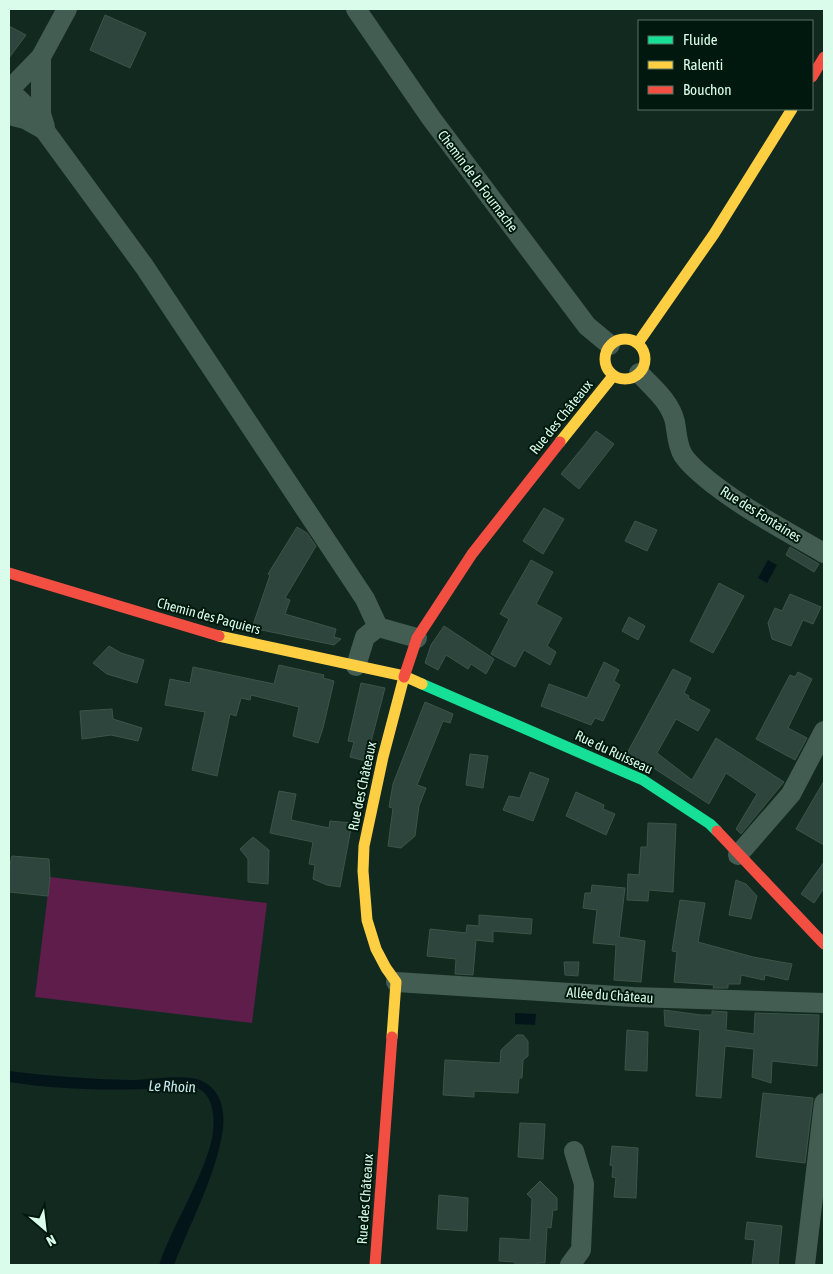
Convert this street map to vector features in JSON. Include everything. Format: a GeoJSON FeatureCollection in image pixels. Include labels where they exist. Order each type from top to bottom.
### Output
{"type":"FeatureCollection","features":[{"type":"Feature","properties":{"kind":"street"},"geometry":{"type":"LineString","coordinates":[[67,9],[42,57],[9,90],[30,109],[155,283],[365,600],[378,627],[417,638]]}},
{"type":"Feature","properties":{"kind":"street","name":"Chemin de la Fournache"},"geometry":{"type":"LineString","coordinates":[[356,9],[431,118],[587,326],[610,345]]}},
{"type":"Feature","properties":{"kind":"street"},"geometry":{"type":"LineString","coordinates":[[42,57],[41,114],[46,131]]}},
{"type":"Feature","properties":{"kind":"street"},"geometry":{"type":"LineString","coordinates":[[813,75],[824,57]]}},
{"type":"Feature","properties":{"kind":"street"},"geometry":{"type":"LineString","coordinates":[[638,343],[714,234],[791,110]]}},
{"type":"Feature","properties":{"kind":"street"},"geometry":{"type":"LineString","coordinates":[[9,115],[25,119],[46,131]]}},
{"type":"Feature","properties":{"kind":"street"},"geometry":{"type":"LineString","coordinates":[[620,339],[633,340],[638,343],[642,348],[645,361],[639,373],[627,379],[613,376],[605,365],[605,358],[610,345],[620,339]]}},
{"type":"Feature","properties":{"kind":"street","name":"Rue des Fontaines"},"geometry":{"type":"LineString","coordinates":[[639,373],[662,396],[670,409],[683,454],[694,467],[738,504],[824,552]]}},
{"type":"Feature","properties":{"kind":"street","name":"Rue des Châteaux"},"geometry":{"type":"LineString","coordinates":[[375,1265],[396,982],[382,962],[366,920],[363,871],[364,846],[383,757],[404,676],[417,638],[472,554],[613,376]]}},
{"type":"Feature","properties":{"kind":"street","name":"Chemin des Paquiers"},"geometry":{"type":"LineString","coordinates":[[9,572],[225,638],[404,676]]}},
{"type":"Feature","properties":{"kind":"street"},"geometry":{"type":"LineString","coordinates":[[356,666],[365,637],[378,627]]}},
{"type":"Feature","properties":{"kind":"street","name":"Rue du Ruisseau"},"geometry":{"type":"LineString","coordinates":[[404,676],[643,780],[710,824],[824,944]]}},
{"type":"Feature","properties":{"kind":"street"},"geometry":{"type":"LineString","coordinates":[[738,855],[791,794],[824,731]]}},
{"type":"Feature","properties":{"kind":"street","name":"Allée du Château"},"geometry":{"type":"LineString","coordinates":[[396,982],[642,998],[824,1004]]}},
{"type":"Feature","properties":{"kind":"street"},"geometry":{"type":"LineString","coordinates":[[805,1265],[818,1219],[824,1103]]}},
{"type":"Feature","properties":{"kind":"street"},"geometry":{"type":"LineString","coordinates":[[570,1265],[581,1250],[584,1184],[574,1151]]}},
{"type":"Feature","properties":{"kind":"shaded area"},"geometry":{"type":"Polygon","coordinates":[[[50,877],[267,903],[252,1023],[35,997],[50,877]]]}},
{"type":"Feature","properties":{"kind":"water"},"geometry":{"type":"Polygon","coordinates":[[[768,560],[777,565],[767,583],[758,578],[768,560]]]}},
{"type":"Feature","properties":{"kind":"water"},"geometry":{"type":"Polygon","coordinates":[[[515,1013],[536,1014],[535,1025],[515,1024],[515,1013]]]}},
{"type":"Feature","properties":{"kind":"water","name":"Le Rhoin"},"geometry":{"type":"Polygon","coordinates":[[[9,1071],[115,1080],[187,1077],[202,1081],[214,1090],[218,1095],[223,1115],[220,1147],[209,1181],[174,1265],[159,1265],[200,1174],[211,1143],[213,1115],[212,1107],[206,1095],[197,1088],[188,1086],[105,1090],[28,1085],[9,1082],[9,1071]]]}},
{"type":"Feature","properties":{"kind":"building"},"geometry":{"type":"Polygon","coordinates":[[[105,15],[146,33],[130,68],[90,50],[105,15]]]}},
{"type":"Feature","properties":{"kind":"building"},"geometry":{"type":"Polygon","coordinates":[[[9,26],[26,35],[9,58],[9,26]]]}},
{"type":"Feature","properties":{"kind":"building"},"geometry":{"type":"Polygon","coordinates":[[[596,431],[614,444],[579,489],[561,474],[596,431]]]}},
{"type":"Feature","properties":{"kind":"building"},"geometry":{"type":"Polygon","coordinates":[[[544,508],[564,519],[543,554],[523,541],[544,508]]]}},
{"type":"Feature","properties":{"kind":"building"},"geometry":{"type":"Polygon","coordinates":[[[635,521],[657,530],[647,551],[625,541],[635,521]]]}},
{"type":"Feature","properties":{"kind":"building"},"geometry":{"type":"Polygon","coordinates":[[[297,527],[307,533],[316,546],[285,598],[290,600],[285,614],[336,629],[334,637],[341,639],[334,645],[252,628],[270,575],[268,574],[297,527]]]}},
{"type":"Feature","properties":{"kind":"building"},"geometry":{"type":"Polygon","coordinates":[[[790,547],[819,564],[814,572],[786,555],[790,547]]]}},
{"type":"Feature","properties":{"kind":"building"},"geometry":{"type":"Polygon","coordinates":[[[531,560],[553,572],[536,604],[562,618],[547,646],[556,652],[550,665],[524,650],[515,667],[491,654],[509,619],[500,614],[531,560]]]}},
{"type":"Feature","properties":{"kind":"building"},"geometry":{"type":"Polygon","coordinates":[[[719,583],[744,596],[713,653],[690,641],[719,583]]]}},
{"type":"Feature","properties":{"kind":"building"},"geometry":{"type":"Polygon","coordinates":[[[790,594],[821,607],[813,624],[803,620],[791,646],[772,639],[768,623],[775,608],[782,611],[790,594]]]}},
{"type":"Feature","properties":{"kind":"building"},"geometry":{"type":"Polygon","coordinates":[[[629,617],[645,626],[638,640],[622,631],[629,617]]]}},
{"type":"Feature","properties":{"kind":"building"},"geometry":{"type":"Polygon","coordinates":[[[444,626],[494,659],[486,674],[471,664],[468,669],[446,655],[438,670],[425,663],[431,645],[444,626]]]}},
{"type":"Feature","properties":{"kind":"building"},"geometry":{"type":"Polygon","coordinates":[[[109,646],[121,653],[144,660],[137,683],[107,674],[93,663],[109,646]]]}},
{"type":"Feature","properties":{"kind":"building"},"geometry":{"type":"Polygon","coordinates":[[[604,662],[619,670],[614,681],[620,685],[603,721],[595,718],[591,725],[541,706],[549,684],[587,698],[604,662]]]}},
{"type":"Feature","properties":{"kind":"building"},"geometry":{"type":"Polygon","coordinates":[[[279,665],[324,675],[323,678],[334,681],[318,743],[293,736],[299,707],[251,695],[250,700],[241,698],[236,716],[230,714],[217,776],[192,770],[205,712],[165,705],[170,679],[190,683],[193,667],[274,684],[279,665]]]}},
{"type":"Feature","properties":{"kind":"building"},"geometry":{"type":"Polygon","coordinates":[[[673,669],[691,678],[684,693],[689,696],[688,698],[710,710],[698,731],[676,719],[657,753],[692,780],[716,738],[784,782],[741,834],[736,829],[757,794],[726,773],[709,804],[652,767],[626,755],[673,669]]]}},
{"type":"Feature","properties":{"kind":"building"},"geometry":{"type":"Polygon","coordinates":[[[798,672],[812,679],[788,728],[807,738],[795,760],[756,739],[790,675],[795,677],[798,672]]]}},
{"type":"Feature","properties":{"kind":"building"},"geometry":{"type":"Polygon","coordinates":[[[361,683],[385,688],[366,761],[350,757],[354,742],[348,741],[361,683]]]}},
{"type":"Feature","properties":{"kind":"building"},"geometry":{"type":"Polygon","coordinates":[[[425,702],[453,714],[450,723],[443,721],[417,785],[426,788],[419,806],[415,836],[401,848],[388,846],[393,808],[389,807],[393,784],[425,702]]]}},
{"type":"Feature","properties":{"kind":"building"},"geometry":{"type":"Polygon","coordinates":[[[112,709],[113,719],[142,728],[138,741],[111,735],[82,739],[80,711],[112,709]]]}},
{"type":"Feature","properties":{"kind":"building"},"geometry":{"type":"Polygon","coordinates":[[[470,754],[488,756],[483,788],[466,785],[470,754]]]}},
{"type":"Feature","properties":{"kind":"building"},"geometry":{"type":"Polygon","coordinates":[[[530,772],[549,779],[533,821],[503,810],[509,796],[520,798],[530,772]]]}},
{"type":"Feature","properties":{"kind":"building"},"geometry":{"type":"Polygon","coordinates":[[[824,781],[824,845],[796,829],[824,781]]]}},
{"type":"Feature","properties":{"kind":"building"},"geometry":{"type":"Polygon","coordinates":[[[279,791],[296,794],[291,820],[329,828],[330,821],[352,823],[340,887],[327,885],[313,879],[315,865],[309,864],[313,842],[270,833],[279,791]]]}},
{"type":"Feature","properties":{"kind":"building"},"geometry":{"type":"Polygon","coordinates":[[[576,792],[604,805],[603,809],[615,814],[606,835],[566,816],[576,792]]]}},
{"type":"Feature","properties":{"kind":"building"},"geometry":{"type":"Polygon","coordinates":[[[648,823],[676,824],[673,892],[649,890],[648,901],[627,900],[628,874],[639,875],[641,847],[647,847],[648,823]]]}},
{"type":"Feature","properties":{"kind":"building"},"geometry":{"type":"Polygon","coordinates":[[[253,837],[269,850],[268,884],[248,882],[248,859],[240,849],[253,837]]]}},
{"type":"Feature","properties":{"kind":"building"},"geometry":{"type":"Polygon","coordinates":[[[12,856],[49,859],[48,896],[9,892],[9,864],[12,856]]]}},
{"type":"Feature","properties":{"kind":"building"},"geometry":{"type":"Polygon","coordinates":[[[824,862],[824,888],[814,903],[801,894],[824,862]]]}},
{"type":"Feature","properties":{"kind":"building"},"geometry":{"type":"Polygon","coordinates":[[[736,880],[746,884],[757,896],[751,919],[729,915],[736,880]]]}},
{"type":"Feature","properties":{"kind":"building"},"geometry":{"type":"Polygon","coordinates":[[[592,885],[625,888],[619,937],[645,941],[641,982],[614,980],[616,945],[593,943],[597,910],[583,908],[585,893],[591,893],[592,885]]]}},
{"type":"Feature","properties":{"kind":"building"},"geometry":{"type":"Polygon","coordinates":[[[680,900],[705,903],[698,942],[753,957],[792,964],[788,980],[765,975],[764,980],[741,975],[740,984],[728,984],[728,988],[713,988],[714,985],[674,982],[677,952],[672,951],[680,900]]]}},
{"type":"Feature","properties":{"kind":"building"},"geometry":{"type":"Polygon","coordinates":[[[479,915],[532,919],[531,934],[493,931],[493,942],[476,940],[473,975],[455,974],[456,959],[427,956],[430,929],[466,933],[467,925],[479,926],[479,915]]]}},
{"type":"Feature","properties":{"kind":"building"},"geometry":{"type":"Polygon","coordinates":[[[564,962],[579,962],[578,976],[565,975],[564,962]]]}},
{"type":"Feature","properties":{"kind":"building"},"geometry":{"type":"Polygon","coordinates":[[[664,1010],[701,1015],[712,1015],[712,1011],[727,1012],[726,1030],[754,1034],[755,1013],[819,1015],[817,1066],[772,1061],[771,1083],[752,1077],[754,1049],[725,1046],[721,1098],[696,1096],[700,1030],[665,1026],[664,1010]]]}},
{"type":"Feature","properties":{"kind":"building"},"geometry":{"type":"Polygon","coordinates":[[[627,1030],[648,1032],[647,1071],[625,1070],[627,1030]]]}},
{"type":"Feature","properties":{"kind":"building"},"geometry":{"type":"Polygon","coordinates":[[[517,1035],[523,1035],[528,1041],[528,1056],[523,1060],[522,1078],[519,1078],[518,1093],[474,1091],[474,1097],[443,1095],[445,1060],[500,1063],[501,1050],[517,1035]]]}},
{"type":"Feature","properties":{"kind":"building"},"geometry":{"type":"Polygon","coordinates":[[[763,1093],[813,1098],[805,1163],[756,1157],[763,1093]]]}},
{"type":"Feature","properties":{"kind":"building"},"geometry":{"type":"Polygon","coordinates":[[[520,1123],[545,1124],[543,1159],[518,1157],[520,1123]]]}},
{"type":"Feature","properties":{"kind":"building"},"geometry":{"type":"Polygon","coordinates":[[[612,1146],[638,1148],[636,1198],[614,1197],[616,1178],[612,1177],[613,1166],[610,1165],[612,1146]]]}},
{"type":"Feature","properties":{"kind":"building"},"geometry":{"type":"Polygon","coordinates":[[[540,1181],[557,1198],[557,1210],[553,1210],[551,1228],[547,1227],[545,1263],[538,1263],[538,1265],[515,1265],[515,1262],[499,1261],[500,1238],[530,1240],[532,1199],[527,1194],[540,1181]]]}},
{"type":"Feature","properties":{"kind":"building"},"geometry":{"type":"Polygon","coordinates":[[[439,1195],[468,1198],[467,1231],[437,1229],[439,1195]]]}},
{"type":"Feature","properties":{"kind":"building"},"geometry":{"type":"Polygon","coordinates":[[[747,1222],[782,1226],[778,1265],[752,1265],[755,1240],[745,1239],[747,1222]]]}},
{"type":"Feature","properties":{"kind":"traffic: fast"},"geometry":{"type":"LineString","coordinates":[[422,684],[643,780],[710,824],[717,831]]}},
{"type":"Feature","properties":{"kind":"traffic: slow"},"geometry":{"type":"LineString","coordinates":[[638,343],[714,234],[791,110]]}},
{"type":"Feature","properties":{"kind":"traffic: slow"},"geometry":{"type":"LineString","coordinates":[[629,339],[636,342],[642,348],[645,359],[644,367],[636,376],[629,379],[621,379],[614,376],[606,367],[605,355],[608,348],[617,340],[629,339]]}},
{"type":"Feature","properties":{"kind":"traffic: slow"},"geometry":{"type":"LineString","coordinates":[[560,442],[613,376]]}},
{"type":"Feature","properties":{"kind":"traffic: slow"},"geometry":{"type":"LineString","coordinates":[[219,636],[404,676],[422,684]]}},
{"type":"Feature","properties":{"kind":"traffic: slow"},"geometry":{"type":"LineString","coordinates":[[392,1037],[396,982],[376,949],[367,920],[363,871],[364,846],[383,757],[404,677]]}},
{"type":"Feature","properties":{"kind":"traffic: jam"},"geometry":{"type":"LineString","coordinates":[[813,75],[824,57]]}},
{"type":"Feature","properties":{"kind":"traffic: jam"},"geometry":{"type":"LineString","coordinates":[[404,677],[417,638],[472,554],[560,442]]}},
{"type":"Feature","properties":{"kind":"traffic: jam"},"geometry":{"type":"LineString","coordinates":[[9,573],[219,636]]}},
{"type":"Feature","properties":{"kind":"traffic: jam"},"geometry":{"type":"LineString","coordinates":[[717,831],[824,944]]}},
{"type":"Feature","properties":{"kind":"traffic: jam"},"geometry":{"type":"LineString","coordinates":[[375,1265],[392,1037]]}}]}
